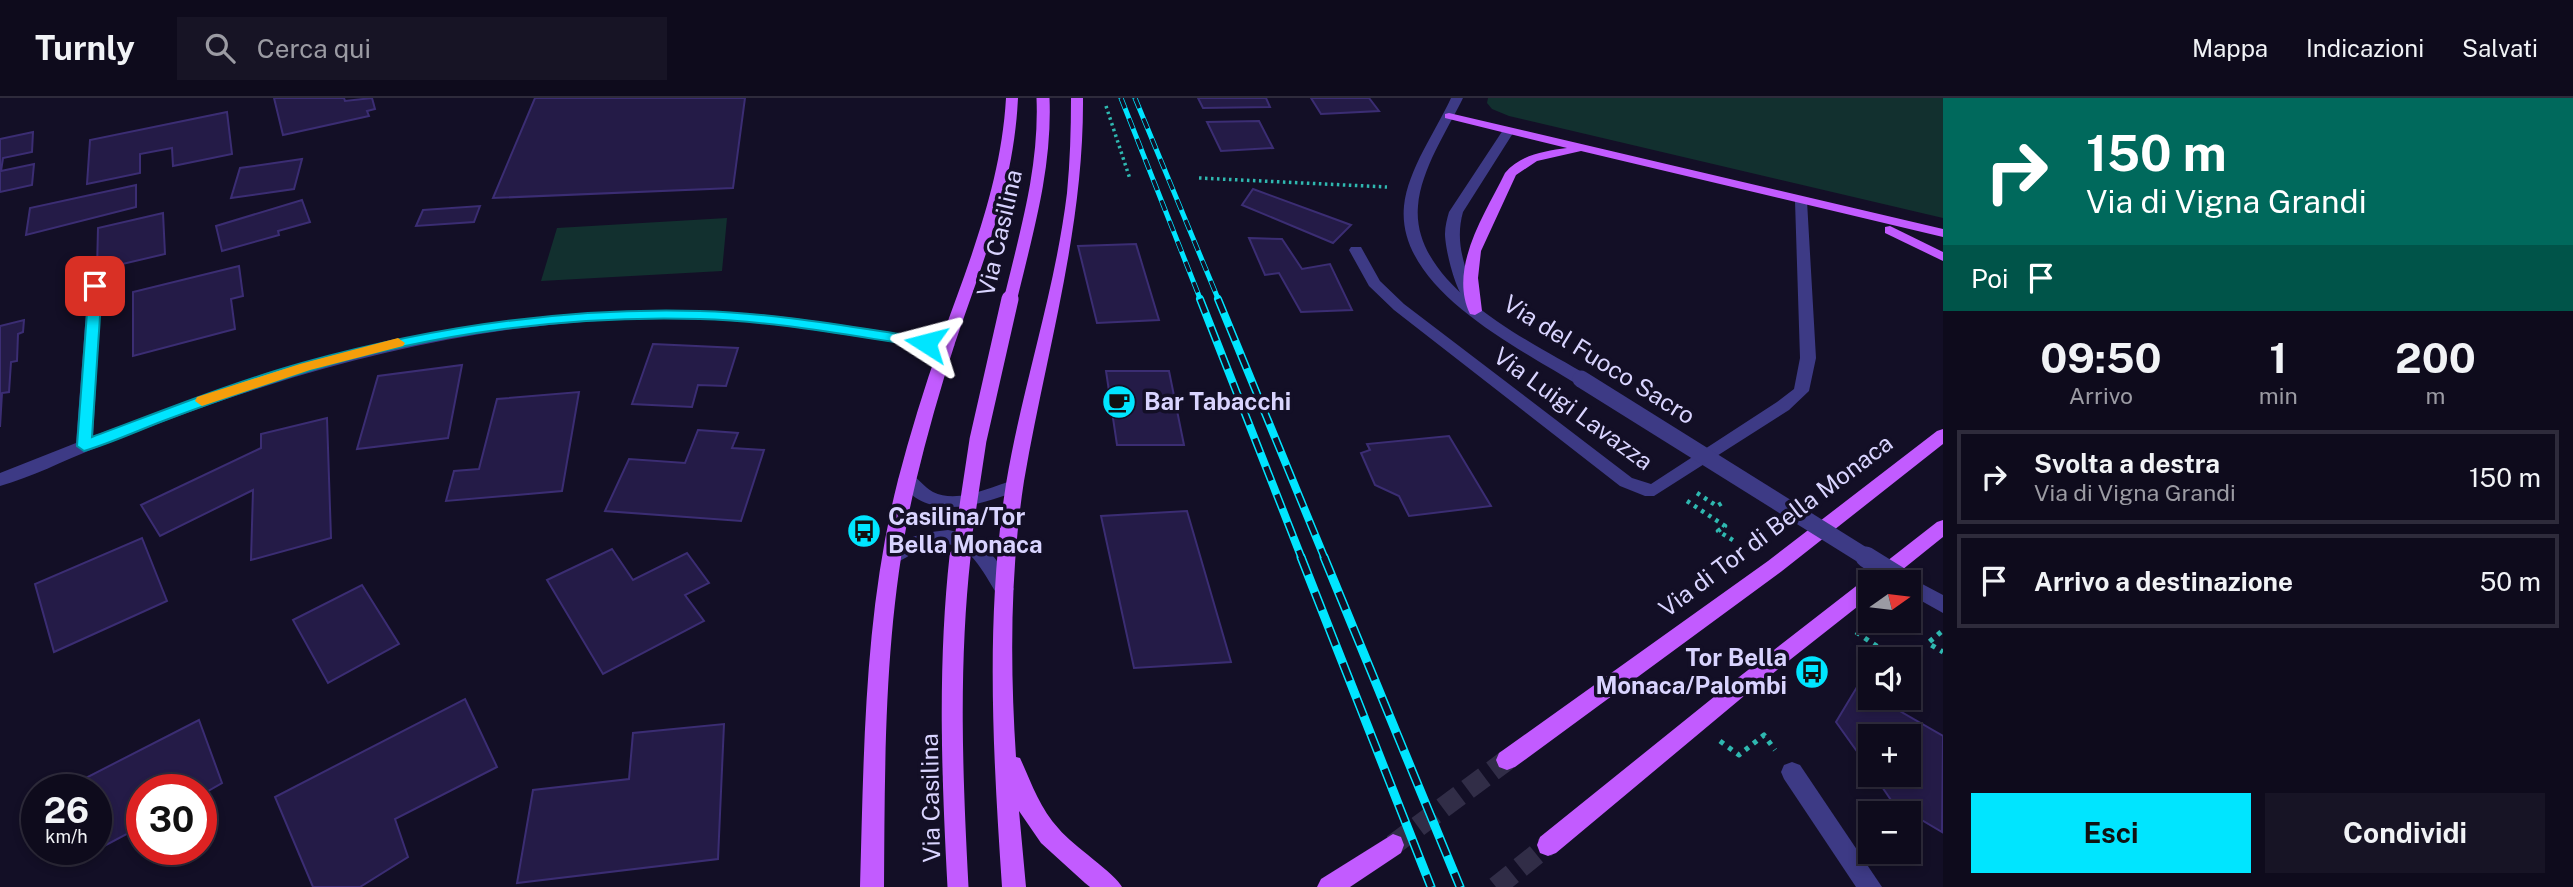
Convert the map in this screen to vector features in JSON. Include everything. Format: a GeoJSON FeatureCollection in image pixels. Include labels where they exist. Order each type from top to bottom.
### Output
{"type":"FeatureCollection","features":[{"type":"Feature","properties":{"kind":"main road"},"geometry":{"type":"LineString","coordinates":[[872,887],[880,652],[898,514],[947,345],[990,228],[1005,159],[1012,98]]}},
{"type":"Feature","properties":{"kind":"main road","name":"Via Casilina"},"geometry":{"type":"LineString","coordinates":[[958,887],[953,734],[957,577],[980,425],[1036,194],[1043,134],[1043,98]]}},
{"type":"Feature","properties":{"kind":"main road"},"geometry":{"type":"LineString","coordinates":[[1014,887],[1001,679],[1004,589],[1014,486],[1071,201],[1078,148],[1077,98]]}},
{"type":"Feature","properties":{"kind":"main road"},"geometry":{"type":"LineString","coordinates":[[1449,117],[1943,233]]}},
{"type":"Feature","properties":{"kind":"main road"},"geometry":{"type":"LineString","coordinates":[[1475,311],[1472,278],[1474,251],[1511,173],[1519,165],[1533,158],[1589,149]]}},
{"type":"Feature","properties":{"kind":"main road"},"geometry":{"type":"LineString","coordinates":[[1821,205],[1906,236],[1943,257]]}},
{"type":"Feature","properties":{"kind":"main road","name":"Via di Tor di Bella Monaca"},"geometry":{"type":"LineString","coordinates":[[1507,760],[1775,566],[1943,435]]}},
{"type":"Feature","properties":{"kind":"main road"},"geometry":{"type":"LineString","coordinates":[[1889,570],[1943,527]]}},
{"type":"Feature","properties":{"kind":"main road"},"geometry":{"type":"LineString","coordinates":[[1548,845],[1858,595]]}},
{"type":"Feature","properties":{"kind":"main road"},"geometry":{"type":"LineString","coordinates":[[1004,736],[1016,780],[1038,823],[1066,855],[1110,887]]}},
{"type":"Feature","properties":{"kind":"main road"},"geometry":{"type":"LineString","coordinates":[[1329,887],[1393,845]]}},
{"type":"Feature","properties":{"kind":"street","name":"Via del Fuoco Sacro"},"geometry":{"type":"LineString","coordinates":[[1457,98],[1416,189],[1409,227],[1416,250],[1441,283],[1475,311],[1888,570]]}},
{"type":"Feature","properties":{"kind":"street"},"geometry":{"type":"LineString","coordinates":[[1475,311],[1453,252],[1451,230],[1457,212],[1509,130]]}},
{"type":"Feature","properties":{"kind":"street","name":"Via Luigi Lavazza"},"geometry":{"type":"LineString","coordinates":[[1356,250],[1369,276],[1381,291],[1421,325],[1626,482],[1645,491],[1662,486],[1783,406],[1801,391],[1808,358],[1801,201]]}},
{"type":"Feature","properties":{"kind":"street"},"geometry":{"type":"LineString","coordinates":[[84,446],[95,286]]}},
{"type":"Feature","properties":{"kind":"street"},"geometry":{"type":"LineString","coordinates":[[0,480],[219,395],[305,367],[422,338],[515,323],[635,315],[701,315],[789,322],[947,345]]}},
{"type":"Feature","properties":{"kind":"street"},"geometry":{"type":"LineString","coordinates":[[907,479],[914,490],[922,495],[944,502],[974,500],[1014,486]]}},
{"type":"Feature","properties":{"kind":"street"},"geometry":{"type":"LineString","coordinates":[[892,557],[909,546],[934,538],[951,537],[964,540],[979,551],[1004,589]]}},
{"type":"Feature","properties":{"kind":"street","name":"Via del Fuoco Sacro"},"geometry":{"type":"LineString","coordinates":[[1922,591],[1943,605]]}},
{"type":"Feature","properties":{"kind":"street"},"geometry":{"type":"LineString","coordinates":[[1792,772],[1870,887]]}},
{"type":"Feature","properties":{"kind":"path"},"geometry":{"type":"LineString","coordinates":[[1103,98],[1130,179]]}},
{"type":"Feature","properties":{"kind":"path"},"geometry":{"type":"LineString","coordinates":[[1199,178],[1416,189]]}},
{"type":"Feature","properties":{"kind":"path"},"geometry":{"type":"LineString","coordinates":[[1662,486],[1725,526],[1718,531],[1737,542]]}},
{"type":"Feature","properties":{"kind":"path"},"geometry":{"type":"LineString","coordinates":[[1832,616],[1878,647]]}},
{"type":"Feature","properties":{"kind":"path"},"geometry":{"type":"LineString","coordinates":[[1943,631],[1928,643],[1943,652]]}},
{"type":"Feature","properties":{"kind":"path"},"geometry":{"type":"LineString","coordinates":[[1697,723],[1738,755],[1764,735],[1792,772]]}},
{"type":"Feature","properties":{"kind":"green space"},"geometry":{"type":"Polygon","coordinates":[[[1488,98],[1943,98],[1943,218],[1509,116],[1492,109],[1487,103],[1488,98]]]}},
{"type":"Feature","properties":{"kind":"green space"},"geometry":{"type":"Polygon","coordinates":[[[727,218],[722,271],[541,281],[557,228],[727,218]]]}},
{"type":"Feature","properties":{"kind":"building"},"geometry":{"type":"Polygon","coordinates":[[[274,98],[344,98],[345,101],[372,98],[375,109],[367,111],[369,116],[283,135],[274,98]]]}},
{"type":"Feature","properties":{"kind":"building"},"geometry":{"type":"Polygon","coordinates":[[[535,98],[745,98],[733,188],[493,198],[535,98]]]}},
{"type":"Feature","properties":{"kind":"building"},"geometry":{"type":"Polygon","coordinates":[[[1198,98],[1266,98],[1270,107],[1203,108],[1198,98]]]}},
{"type":"Feature","properties":{"kind":"building"},"geometry":{"type":"Polygon","coordinates":[[[1311,98],[1369,98],[1379,111],[1321,114],[1311,98]]]}},
{"type":"Feature","properties":{"kind":"building"},"geometry":{"type":"Polygon","coordinates":[[[227,112],[232,154],[173,166],[172,148],[140,154],[140,173],[87,184],[90,140],[227,112]]]}},
{"type":"Feature","properties":{"kind":"building"},"geometry":{"type":"Polygon","coordinates":[[[1259,121],[1273,148],[1221,151],[1207,122],[1259,121]]]}},
{"type":"Feature","properties":{"kind":"building"},"geometry":{"type":"Polygon","coordinates":[[[33,132],[32,152],[3,158],[1,171],[34,164],[32,185],[0,192],[0,139],[33,132]]]}},
{"type":"Feature","properties":{"kind":"building"},"geometry":{"type":"Polygon","coordinates":[[[302,159],[294,189],[231,198],[240,168],[302,159]]]}},
{"type":"Feature","properties":{"kind":"building"},"geometry":{"type":"Polygon","coordinates":[[[136,185],[136,207],[26,235],[30,208],[136,185]]]}},
{"type":"Feature","properties":{"kind":"building"},"geometry":{"type":"Polygon","coordinates":[[[1253,189],[1351,225],[1333,243],[1242,205],[1253,189]]]}},
{"type":"Feature","properties":{"kind":"building"},"geometry":{"type":"Polygon","coordinates":[[[302,200],[310,222],[278,231],[279,235],[222,251],[216,226],[302,200]]]}},
{"type":"Feature","properties":{"kind":"building"},"geometry":{"type":"Polygon","coordinates":[[[480,206],[474,222],[416,226],[423,210],[480,206]]]}},
{"type":"Feature","properties":{"kind":"building"},"geometry":{"type":"Polygon","coordinates":[[[163,213],[165,254],[97,270],[98,228],[163,213]]]}},
{"type":"Feature","properties":{"kind":"building"},"geometry":{"type":"Polygon","coordinates":[[[1249,238],[1282,239],[1302,269],[1330,264],[1352,310],[1301,312],[1279,273],[1265,275],[1249,238]]]}},
{"type":"Feature","properties":{"kind":"building"},"geometry":{"type":"Polygon","coordinates":[[[1136,244],[1159,320],[1097,323],[1078,246],[1136,244]]]}},
{"type":"Feature","properties":{"kind":"building"},"geometry":{"type":"Polygon","coordinates":[[[239,266],[243,296],[231,299],[235,329],[133,356],[133,292],[239,266]]]}},
{"type":"Feature","properties":{"kind":"building"},"geometry":{"type":"Polygon","coordinates":[[[24,320],[23,332],[18,334],[17,361],[11,362],[9,392],[2,393],[0,427],[0,326],[24,320]]]}},
{"type":"Feature","properties":{"kind":"building"},"geometry":{"type":"Polygon","coordinates":[[[653,344],[738,348],[726,386],[698,385],[692,407],[632,404],[653,344]]]}},
{"type":"Feature","properties":{"kind":"building"},"geometry":{"type":"Polygon","coordinates":[[[462,365],[448,438],[357,449],[378,376],[462,365]]]}},
{"type":"Feature","properties":{"kind":"building"},"geometry":{"type":"Polygon","coordinates":[[[1106,371],[1169,371],[1184,445],[1117,445],[1106,371]]]}},
{"type":"Feature","properties":{"kind":"building"},"geometry":{"type":"Polygon","coordinates":[[[579,392],[562,491],[446,501],[454,471],[479,469],[497,399],[579,392]]]}},
{"type":"Feature","properties":{"kind":"building"},"geometry":{"type":"Polygon","coordinates":[[[327,418],[331,538],[251,560],[253,490],[160,536],[141,505],[261,448],[261,434],[327,418]]]}},
{"type":"Feature","properties":{"kind":"building"},"geometry":{"type":"Polygon","coordinates":[[[698,430],[738,433],[732,448],[764,450],[741,521],[605,511],[629,459],[685,463],[698,430]]]}},
{"type":"Feature","properties":{"kind":"building"},"geometry":{"type":"Polygon","coordinates":[[[1449,436],[1491,506],[1409,516],[1399,496],[1375,485],[1361,453],[1370,450],[1367,444],[1449,436]]]}},
{"type":"Feature","properties":{"kind":"building"},"geometry":{"type":"Polygon","coordinates":[[[1187,511],[1231,662],[1134,668],[1101,516],[1187,511]]]}},
{"type":"Feature","properties":{"kind":"building"},"geometry":{"type":"Polygon","coordinates":[[[142,538],[167,601],[54,652],[35,584],[142,538]]]}},
{"type":"Feature","properties":{"kind":"building"},"geometry":{"type":"Polygon","coordinates":[[[612,549],[633,580],[687,553],[709,583],[685,595],[704,621],[603,674],[547,580],[612,549]]]}},
{"type":"Feature","properties":{"kind":"building"},"geometry":{"type":"Polygon","coordinates":[[[362,585],[399,644],[328,683],[293,620],[362,585]]]}},
{"type":"Feature","properties":{"kind":"building"},"geometry":{"type":"Polygon","coordinates":[[[1857,687],[1858,710],[1898,710],[1943,736],[1942,832],[1921,820],[1921,801],[1892,801],[1882,787],[1921,787],[1921,724],[1858,724],[1858,753],[1836,722],[1857,687]]]}},
{"type":"Feature","properties":{"kind":"building"},"geometry":{"type":"Polygon","coordinates":[[[465,699],[497,767],[395,819],[408,857],[360,887],[313,887],[275,797],[465,699]]]}},
{"type":"Feature","properties":{"kind":"building"},"geometry":{"type":"Polygon","coordinates":[[[199,720],[222,783],[217,786],[217,774],[126,774],[126,834],[112,842],[112,774],[93,774],[199,720]]]}},
{"type":"Feature","properties":{"kind":"building"},"geometry":{"type":"Polygon","coordinates":[[[724,724],[718,859],[517,883],[533,790],[629,779],[633,733],[724,724]]]}},
{"type":"Feature","properties":{"kind":"tunnel"},"geometry":{"type":"LineString","coordinates":[[1393,845],[1507,760]]}},
{"type":"Feature","properties":{"kind":"tunnel"},"geometry":{"type":"LineString","coordinates":[[1496,887],[1548,845]]}},
{"type":"Feature","properties":{"kind":"railway"},"geometry":{"type":"LineString","coordinates":[[1121,98],[1201,301]]}},
{"type":"Feature","properties":{"kind":"railway"},"geometry":{"type":"LineString","coordinates":[[1135,98],[1219,301]]}},
{"type":"Feature","properties":{"kind":"railway"},"geometry":{"type":"LineString","coordinates":[[1200,299],[1302,559]]}},
{"type":"Feature","properties":{"kind":"railway"},"geometry":{"type":"LineString","coordinates":[[1218,299],[1325,559]]}},
{"type":"Feature","properties":{"kind":"railway"},"geometry":{"type":"LineString","coordinates":[[1301,557],[1431,887]]}},
{"type":"Feature","properties":{"kind":"railway"},"geometry":{"type":"LineString","coordinates":[[1324,557],[1460,887]]}},
{"type":"Feature","properties":{"kind":"slow traffic"},"geometry":{"type":"LineString","coordinates":[[202,401],[305,367],[398,343]]}},
{"type":"Feature","properties":{"kind":"place","name":"Bar Tabacchi"},"geometry":{"type":"Point","coordinates":[1119,402]}},
{"type":"Feature","properties":{"kind":"place","name":"Casilina/Tor Bella Monaca"},"geometry":{"type":"Point","coordinates":[864,531]}},
{"type":"Feature","properties":{"kind":"place","name":"Tor Bella Monaca/Palombi"},"geometry":{"type":"Point","coordinates":[1812,672]}},
{"type":"Feature","properties":{"kind":"route"},"geometry":{"type":"LineString","coordinates":[[95,286],[84,446],[219,395],[305,367],[399,343],[492,326],[610,316],[701,315],[789,322],[926,343]]}}]}
